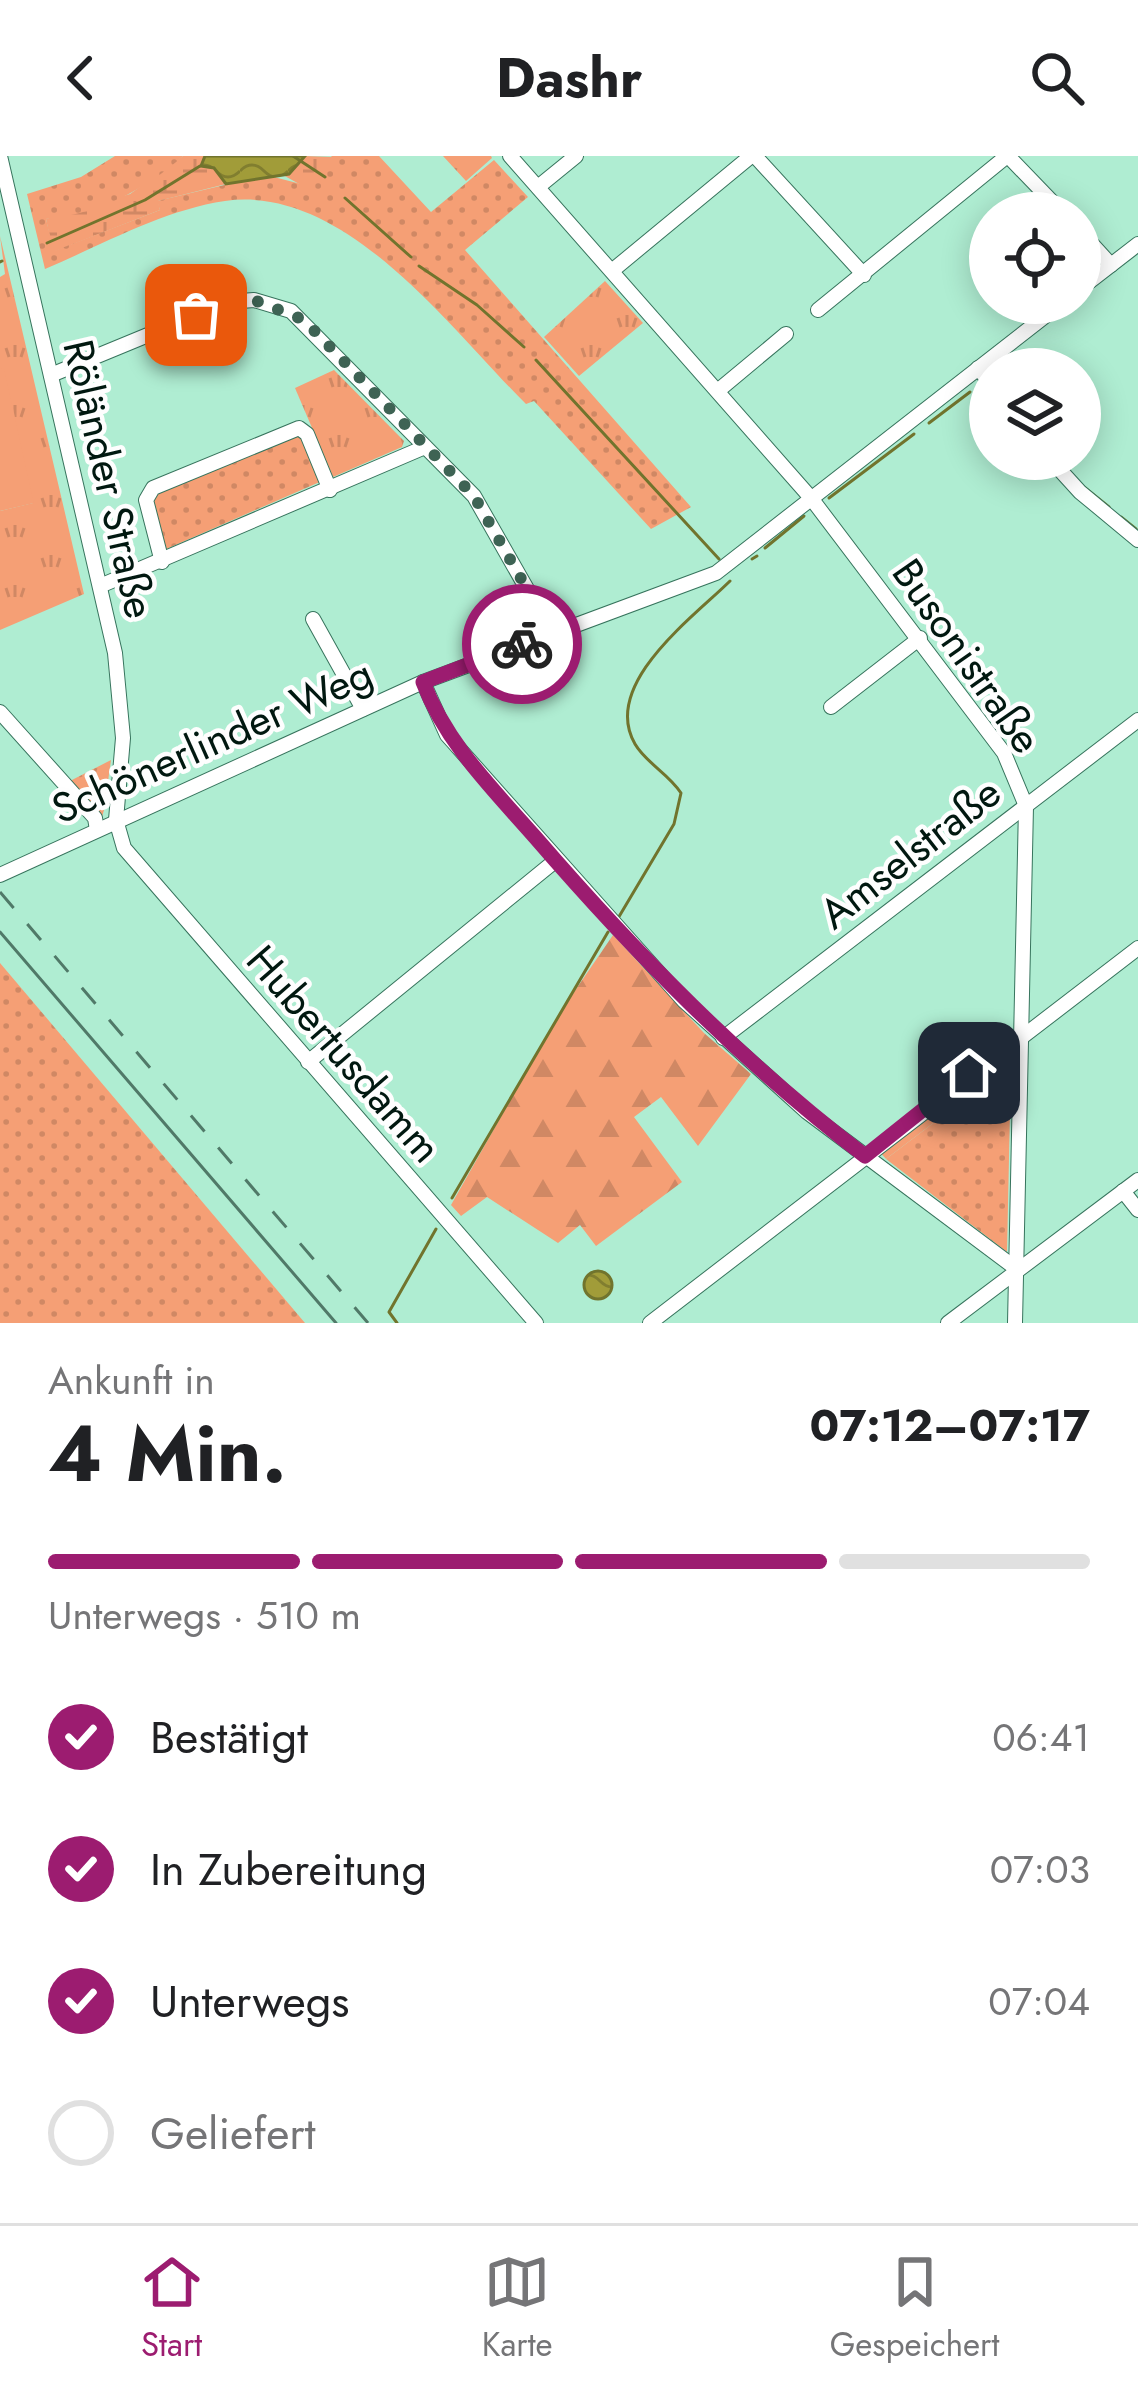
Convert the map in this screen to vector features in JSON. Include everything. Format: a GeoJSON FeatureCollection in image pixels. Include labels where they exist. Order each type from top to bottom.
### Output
{"type":"FeatureCollection","features":[{"type":"Feature","properties":{"kind":"street","name":"Röländer Straße"},"geometry":{"type":"LineString","coordinates":[[0,156],[100,586],[123,712],[116,820]]}},
{"type":"Feature","properties":{"kind":"street"},"geometry":{"type":"LineString","coordinates":[[538,187],[576,156]]}},
{"type":"Feature","properties":{"kind":"street"},"geometry":{"type":"LineString","coordinates":[[613,270],[753,156],[864,275]]}},
{"type":"Feature","properties":{"kind":"street"},"geometry":{"type":"LineString","coordinates":[[818,310],[1008,156],[1043,192]]}},
{"type":"Feature","properties":{"kind":"street","name":"Busonistraße"},"geometry":{"type":"LineString","coordinates":[[514,166],[720,389],[811,498],[1004,753],[1026,806],[1016,1323]]}},
{"type":"Feature","properties":{"kind":"street"},"geometry":{"type":"LineString","coordinates":[[1101,273],[1138,244]]}},
{"type":"Feature","properties":{"kind":"street"},"geometry":{"type":"LineString","coordinates":[[1101,254],[1111,265]]}},
{"type":"Feature","properties":{"kind":"street"},"geometry":{"type":"LineString","coordinates":[[51,375],[228,302],[254,300],[304,320],[474,496],[552,633]]}},
{"type":"Feature","properties":{"kind":"street","name":"Schönerlinder Weg"},"geometry":{"type":"LineString","coordinates":[[1004,348],[1035,324]]}},
{"type":"Feature","properties":{"kind":"street"},"geometry":{"type":"LineString","coordinates":[[720,389],[786,334]]}},
{"type":"Feature","properties":{"kind":"street","name":"Schönerlinder Weg"},"geometry":{"type":"LineString","coordinates":[[0,874],[423,682],[716,573],[969,375]]}},
{"type":"Feature","properties":{"kind":"street"},"geometry":{"type":"LineString","coordinates":[[162,562],[146,500],[153,488],[299,428],[330,490]]}},
{"type":"Feature","properties":{"kind":"street"},"geometry":{"type":"LineString","coordinates":[[100,586],[425,447]]}},
{"type":"Feature","properties":{"kind":"street"},"geometry":{"type":"LineString","coordinates":[[1069,480],[1138,540]]}},
{"type":"Feature","properties":{"kind":"street"},"geometry":{"type":"LineString","coordinates":[[313,619],[363,709]]}},
{"type":"Feature","properties":{"kind":"street"},"geometry":{"type":"LineString","coordinates":[[831,706],[920,638]]}},
{"type":"Feature","properties":{"kind":"street"},"geometry":{"type":"LineString","coordinates":[[423,682],[447,735],[555,861],[724,1038],[865,1156],[1018,1270]]}},
{"type":"Feature","properties":{"kind":"street"},"geometry":{"type":"LineString","coordinates":[[0,712],[94,818],[97,830]]}},
{"type":"Feature","properties":{"kind":"street","name":"Amselstraße"},"geometry":{"type":"LineString","coordinates":[[724,1038],[1138,720]]}},
{"type":"Feature","properties":{"kind":"street","name":"Hubertusdamm"},"geometry":{"type":"LineString","coordinates":[[116,820],[124,848],[139,868],[536,1323]]}},
{"type":"Feature","properties":{"kind":"street"},"geometry":{"type":"LineString","coordinates":[[308,1062],[555,861]]}},
{"type":"Feature","properties":{"kind":"street"},"geometry":{"type":"LineString","coordinates":[[650,1323],[1138,948]]}},
{"type":"Feature","properties":{"kind":"street"},"geometry":{"type":"LineString","coordinates":[[948,1323],[1138,1180]]}},
{"type":"Feature","properties":{"kind":"street"},"geometry":{"type":"LineString","coordinates":[[1124,1191],[1138,1210]]}},
{"type":"Feature","properties":{"kind":"green space"},"geometry":{"type":"Polygon","coordinates":[[[115,156],[183,156],[120,198],[84,212],[46,219],[54,251],[160,210],[157,201],[266,175],[301,184],[332,156],[379,156],[431,212],[494,160],[528,197],[465,250],[691,507],[651,529],[534,401],[526,404],[429,302],[353,238],[312,215],[270,202],[225,201],[156,220],[45,269],[27,194],[81,177],[115,156]]]}},
{"type":"Feature","properties":{"kind":"green space"},"geometry":{"type":"Polygon","coordinates":[[[183,156],[205,156],[202,165],[214,168],[226,184],[158,201],[160,210],[53,252],[46,219],[130,194],[183,156]]]}},
{"type":"Feature","properties":{"kind":"green space"},"geometry":{"type":"Polygon","coordinates":[[[305,156],[333,157],[301,185],[283,175],[305,156]]]}},
{"type":"Feature","properties":{"kind":"green space"},"geometry":{"type":"Polygon","coordinates":[[[443,156],[491,156],[492,158],[466,181],[443,156]]]}},
{"type":"Feature","properties":{"kind":"green space"},"geometry":{"type":"Polygon","coordinates":[[[0,236],[84,594],[0,630],[0,511],[33,503],[0,369],[0,277],[5,274],[0,236]]]}},
{"type":"Feature","properties":{"kind":"green space"},"geometry":{"type":"Polygon","coordinates":[[[605,281],[643,323],[579,376],[544,337],[605,281]]]}},
{"type":"Feature","properties":{"kind":"green space"},"geometry":{"type":"Polygon","coordinates":[[[4,368],[34,503],[0,511],[0,369],[4,368]]]}},
{"type":"Feature","properties":{"kind":"green space"},"geometry":{"type":"Polygon","coordinates":[[[334,370],[404,441],[402,447],[333,477],[295,388],[334,370]]]}},
{"type":"Feature","properties":{"kind":"green space"},"geometry":{"type":"Polygon","coordinates":[[[293,435],[304,439],[322,481],[164,550],[153,503],[159,491],[293,435]]]}},
{"type":"Feature","properties":{"kind":"green space"},"geometry":{"type":"Polygon","coordinates":[[[111,760],[104,810],[102,817],[68,782],[111,760]]]}},
{"type":"Feature","properties":{"kind":"green space"},"geometry":{"type":"Polygon","coordinates":[[[613,935],[704,1033],[751,1074],[698,1146],[661,1097],[634,1117],[682,1182],[596,1246],[580,1225],[558,1243],[487,1197],[461,1216],[451,1205],[559,1014],[613,935]]]}},
{"type":"Feature","properties":{"kind":"green space"},"geometry":{"type":"Polygon","coordinates":[[[0,963],[305,1323],[0,1323],[0,963]]]}},
{"type":"Feature","properties":{"kind":"green space"},"geometry":{"type":"Polygon","coordinates":[[[1008,1047],[1011,1064],[886,1159],[878,1150],[1008,1047]]]}},
{"type":"Feature","properties":{"kind":"green space"},"geometry":{"type":"Polygon","coordinates":[[[1011,1064],[1007,1252],[886,1159],[1011,1064]]]}},
{"type":"Feature","properties":{"kind":"water"},"geometry":{"type":"Polygon","coordinates":[[[205,156],[305,156],[289,174],[226,184],[214,168],[201,166],[205,156]]]}},
{"type":"Feature","properties":{"kind":"water"},"geometry":{"type":"Polygon","coordinates":[[[598,1271],[608,1275],[612,1285],[608,1295],[598,1299],[588,1295],[584,1285],[588,1275],[598,1271]]]}},
{"type":"Feature","properties":{"kind":"waterway"},"geometry":{"type":"LineString","coordinates":[[293,156],[325,177]]}},
{"type":"Feature","properties":{"kind":"waterway"},"geometry":{"type":"LineString","coordinates":[[47,243],[145,200],[200,166]]}},
{"type":"Feature","properties":{"kind":"waterway"},"geometry":{"type":"LineString","coordinates":[[345,198],[411,257]]}},
{"type":"Feature","properties":{"kind":"waterway"},"geometry":{"type":"LineString","coordinates":[[419,266],[477,305],[524,347]]}},
{"type":"Feature","properties":{"kind":"waterway"},"geometry":{"type":"LineString","coordinates":[[536,360],[719,559]]}},
{"type":"Feature","properties":{"kind":"waterway"},"geometry":{"type":"LineString","coordinates":[[929,423],[969,393]]}},
{"type":"Feature","properties":{"kind":"waterway"},"geometry":{"type":"LineString","coordinates":[[829,498],[914,434]]}},
{"type":"Feature","properties":{"kind":"waterway"},"geometry":{"type":"LineString","coordinates":[[1084,487],[1109,507]]}},
{"type":"Feature","properties":{"kind":"waterway"},"geometry":{"type":"LineString","coordinates":[[765,548],[804,516]]}},
{"type":"Feature","properties":{"kind":"waterway"},"geometry":{"type":"LineString","coordinates":[[1121,517],[1136,529]]}},
{"type":"Feature","properties":{"kind":"waterway"},"geometry":{"type":"LineString","coordinates":[[752,559],[757,556]]}},
{"type":"Feature","properties":{"kind":"waterway"},"geometry":{"type":"LineString","coordinates":[[617,920],[674,824],[681,793],[635,744],[628,721],[630,698],[657,653],[730,581]]}},
{"type":"Feature","properties":{"kind":"waterway"},"geometry":{"type":"LineString","coordinates":[[452,1198],[608,932]]}},
{"type":"Feature","properties":{"kind":"waterway"},"geometry":{"type":"LineString","coordinates":[[397,1323],[389,1312],[436,1229]]}},
{"type":"Feature","properties":{"kind":"tram line"},"geometry":{"type":"LineString","coordinates":[[0,932],[336,1323]]}},
{"type":"Feature","properties":{"kind":"railway"},"geometry":{"type":"LineString","coordinates":[[0,892],[368,1323]]}},
{"type":"Feature","properties":{"kind":"way so far"},"geometry":{"type":"LineString","coordinates":[[196,315],[228,302],[254,300],[275,304],[304,320],[474,496],[552,633],[522,644]]}},
{"type":"Feature","properties":{"kind":"route"},"geometry":{"type":"LineString","coordinates":[[522,644],[423,682],[435,713],[447,735],[528,829],[684,1001],[798,1105],[865,1156],[969,1073]]}}]}
